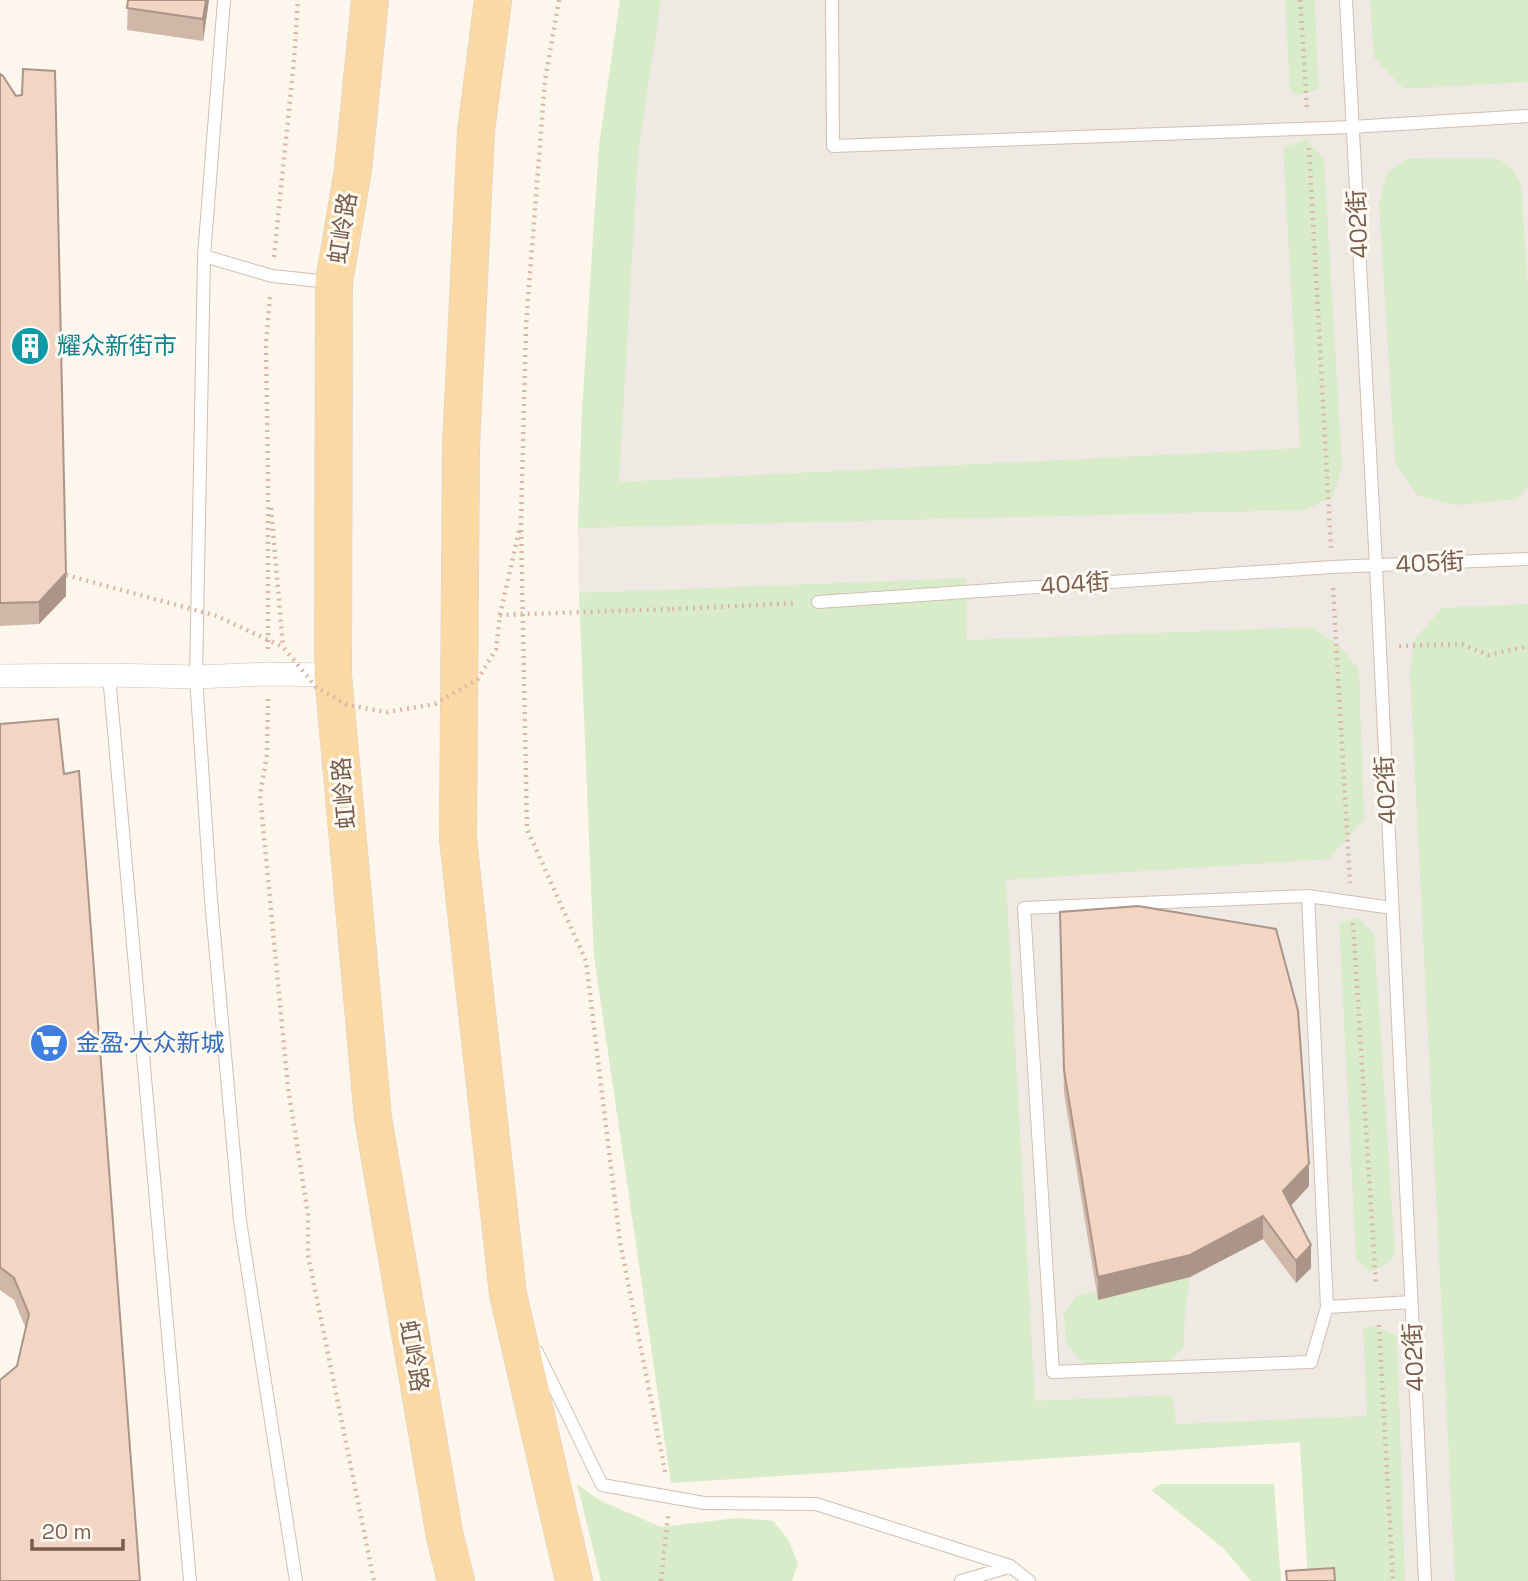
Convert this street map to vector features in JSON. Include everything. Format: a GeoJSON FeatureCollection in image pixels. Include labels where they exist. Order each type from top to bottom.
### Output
{"type":"FeatureCollection","features":[{"type":"Feature","properties":{"kind":"main road","name":"虹岭路"},"geometry":{"type":"LineString","coordinates":[[370,0],[353,170],[334,282],[334,675],[373,1118],[445,1537],[456,1581]]}},
{"type":"Feature","properties":{"kind":"main road"},"geometry":{"type":"LineString","coordinates":[[494,0],[476,131],[461,447],[458,839],[508,1294],[574,1581]]}},
{"type":"Feature","properties":{"kind":"street"},"geometry":{"type":"LineString","coordinates":[[0,676],[334,675]]}},
{"type":"Feature","properties":{"kind":"lane"},"geometry":{"type":"LineString","coordinates":[[224,0],[204,256],[197,677],[211,900],[240,1221],[296,1581]]}},
{"type":"Feature","properties":{"kind":"lane"},"geometry":{"type":"LineString","coordinates":[[832,0],[833,146],[1308,129],[1528,116]]}},
{"type":"Feature","properties":{"kind":"lane","name":"402街"},"geometry":{"type":"LineString","coordinates":[[1346,0],[1425,1581]]}},
{"type":"Feature","properties":{"kind":"lane"},"geometry":{"type":"LineString","coordinates":[[204,256],[272,276],[334,282]]}},
{"type":"Feature","properties":{"kind":"lane","name":"405街"},"geometry":{"type":"LineString","coordinates":[[1332,567],[1528,559]]}},
{"type":"Feature","properties":{"kind":"lane","name":"404街"},"geometry":{"type":"LineString","coordinates":[[818,602],[1332,567]]}},
{"type":"Feature","properties":{"kind":"lane"},"geometry":{"type":"LineString","coordinates":[[108,675],[190,1581]]}},
{"type":"Feature","properties":{"kind":"lane"},"geometry":{"type":"LineString","coordinates":[[1308,896],[1327,1307],[1311,1363],[1053,1372],[1024,908],[1308,896],[1392,908]]}},
{"type":"Feature","properties":{"kind":"lane"},"geometry":{"type":"LineString","coordinates":[[508,1294],[602,1485],[704,1503],[816,1504],[1010,1566],[1029,1581]]}},
{"type":"Feature","properties":{"kind":"lane"},"geometry":{"type":"LineString","coordinates":[[1327,1307],[1411,1302]]}},
{"type":"Feature","properties":{"kind":"lane"},"geometry":{"type":"LineString","coordinates":[[961,1581],[1010,1566]]}},
{"type":"Feature","properties":{"kind":"path"},"geometry":{"type":"LineString","coordinates":[[298,0],[266,343],[267,754],[260,795],[288,1088],[308,1214],[308,1255],[374,1581]]}},
{"type":"Feature","properties":{"kind":"path"},"geometry":{"type":"LineString","coordinates":[[559,0],[545,80],[526,325],[521,524],[527,829],[586,961],[621,1242],[670,1497],[661,1581]]}},
{"type":"Feature","properties":{"kind":"path"},"geometry":{"type":"LineString","coordinates":[[1300,0],[1393,1581]]}},
{"type":"Feature","properties":{"kind":"path"},"geometry":{"type":"LineString","coordinates":[[268,479],[283,647]]}},
{"type":"Feature","properties":{"kind":"path"},"geometry":{"type":"LineString","coordinates":[[65,575],[217,616],[283,647],[316,687],[347,705],[387,712],[435,704],[478,679],[496,649],[500,615],[521,524]]}},
{"type":"Feature","properties":{"kind":"path"},"geometry":{"type":"LineString","coordinates":[[500,615],[818,602]]}},
{"type":"Feature","properties":{"kind":"path"},"geometry":{"type":"LineString","coordinates":[[1380,647],[1462,644],[1488,655],[1528,646]]}},
{"type":"Feature","properties":{"kind":"shaded area"},"geometry":{"type":"Polygon","coordinates":[[[621,0],[1528,0],[1528,1581],[1308,1581],[1300,1442],[671,1483],[594,956],[579,593],[582,410],[621,0]]]}},
{"type":"Feature","properties":{"kind":"green space"},"geometry":{"type":"Polygon","coordinates":[[[620,0],[661,0],[638,154],[619,482],[1300,448],[1283,148],[1307,139],[1324,160],[1342,466],[1333,496],[1306,510],[578,528],[582,410],[599,145],[620,0]]]}},
{"type":"Feature","properties":{"kind":"green space"},"geometry":{"type":"Polygon","coordinates":[[[1285,0],[1315,0],[1318,89],[1297,96],[1290,89],[1285,0]]]}},
{"type":"Feature","properties":{"kind":"green space"},"geometry":{"type":"Polygon","coordinates":[[[1370,0],[1528,0],[1528,82],[1404,89],[1374,58],[1370,0]]]}},
{"type":"Feature","properties":{"kind":"green space"},"geometry":{"type":"Polygon","coordinates":[[[1497,158],[1512,168],[1521,184],[1528,288],[1528,487],[1517,499],[1457,505],[1418,496],[1395,463],[1379,204],[1387,173],[1407,159],[1497,158]]]}},
{"type":"Feature","properties":{"kind":"green space"},"geometry":{"type":"Polygon","coordinates":[[[966,578],[967,640],[1313,627],[1339,646],[1359,669],[1364,820],[1329,859],[1006,880],[1035,1401],[1172,1395],[1176,1424],[1367,1416],[1363,1329],[1375,1326],[1397,1335],[1405,1581],[1308,1581],[1300,1442],[671,1483],[594,956],[579,593],[966,578]]]}},
{"type":"Feature","properties":{"kind":"green space"},"geometry":{"type":"Polygon","coordinates":[[[1528,604],[1528,1581],[1455,1581],[1410,674],[1414,640],[1442,608],[1528,604]]]}},
{"type":"Feature","properties":{"kind":"green space"},"geometry":{"type":"Polygon","coordinates":[[[1358,918],[1374,934],[1395,1253],[1388,1263],[1370,1272],[1356,1259],[1339,923],[1358,918]]]}},
{"type":"Feature","properties":{"kind":"green space"},"geometry":{"type":"Polygon","coordinates":[[[1190,1277],[1183,1348],[1165,1366],[1107,1371],[1082,1362],[1066,1343],[1064,1315],[1076,1295],[1097,1292],[1099,1300],[1190,1277]]]}},
{"type":"Feature","properties":{"kind":"green space"},"geometry":{"type":"Polygon","coordinates":[[[577,1484],[599,1500],[661,1527],[737,1518],[773,1521],[788,1539],[798,1564],[792,1581],[601,1581],[577,1484]]]}},
{"type":"Feature","properties":{"kind":"green space"},"geometry":{"type":"Polygon","coordinates":[[[1161,1484],[1274,1484],[1281,1581],[1251,1581],[1223,1548],[1151,1490],[1161,1484]]]}},
{"type":"Feature","properties":{"kind":"building"},"geometry":{"type":"Polygon","coordinates":[[[128,0],[206,0],[203,19],[127,8],[128,0]]]}},
{"type":"Feature","properties":{"kind":"building","name":"耀众新街市"},"geometry":{"type":"Polygon","coordinates":[[[23,69],[55,71],[66,573],[39,602],[0,603],[0,74],[16,96],[22,95],[23,69]]]}},
{"type":"Feature","properties":{"kind":"building","name":"金盈·大众新城"},"geometry":{"type":"Polygon","coordinates":[[[58,719],[64,774],[79,771],[140,1581],[0,1581],[0,1380],[17,1366],[29,1314],[14,1278],[0,1267],[0,724],[58,719]]]}},
{"type":"Feature","properties":{"kind":"building"},"geometry":{"type":"Polygon","coordinates":[[[1138,906],[1276,929],[1298,1011],[1309,1164],[1283,1191],[1311,1245],[1296,1261],[1263,1216],[1190,1255],[1098,1277],[1064,1070],[1060,912],[1138,906]]]}},
{"type":"Feature","properties":{"kind":"building"},"geometry":{"type":"Polygon","coordinates":[[[1334,1568],[1335,1581],[1287,1581],[1286,1571],[1334,1568]]]}},
{"type":"Feature","properties":{"kind":"place","name":"耀众新街市"},"geometry":{"type":"Point","coordinates":[30,346]}},
{"type":"Feature","properties":{"kind":"place","name":"金盈·大众新城"},"geometry":{"type":"Point","coordinates":[49,1043]}}]}
